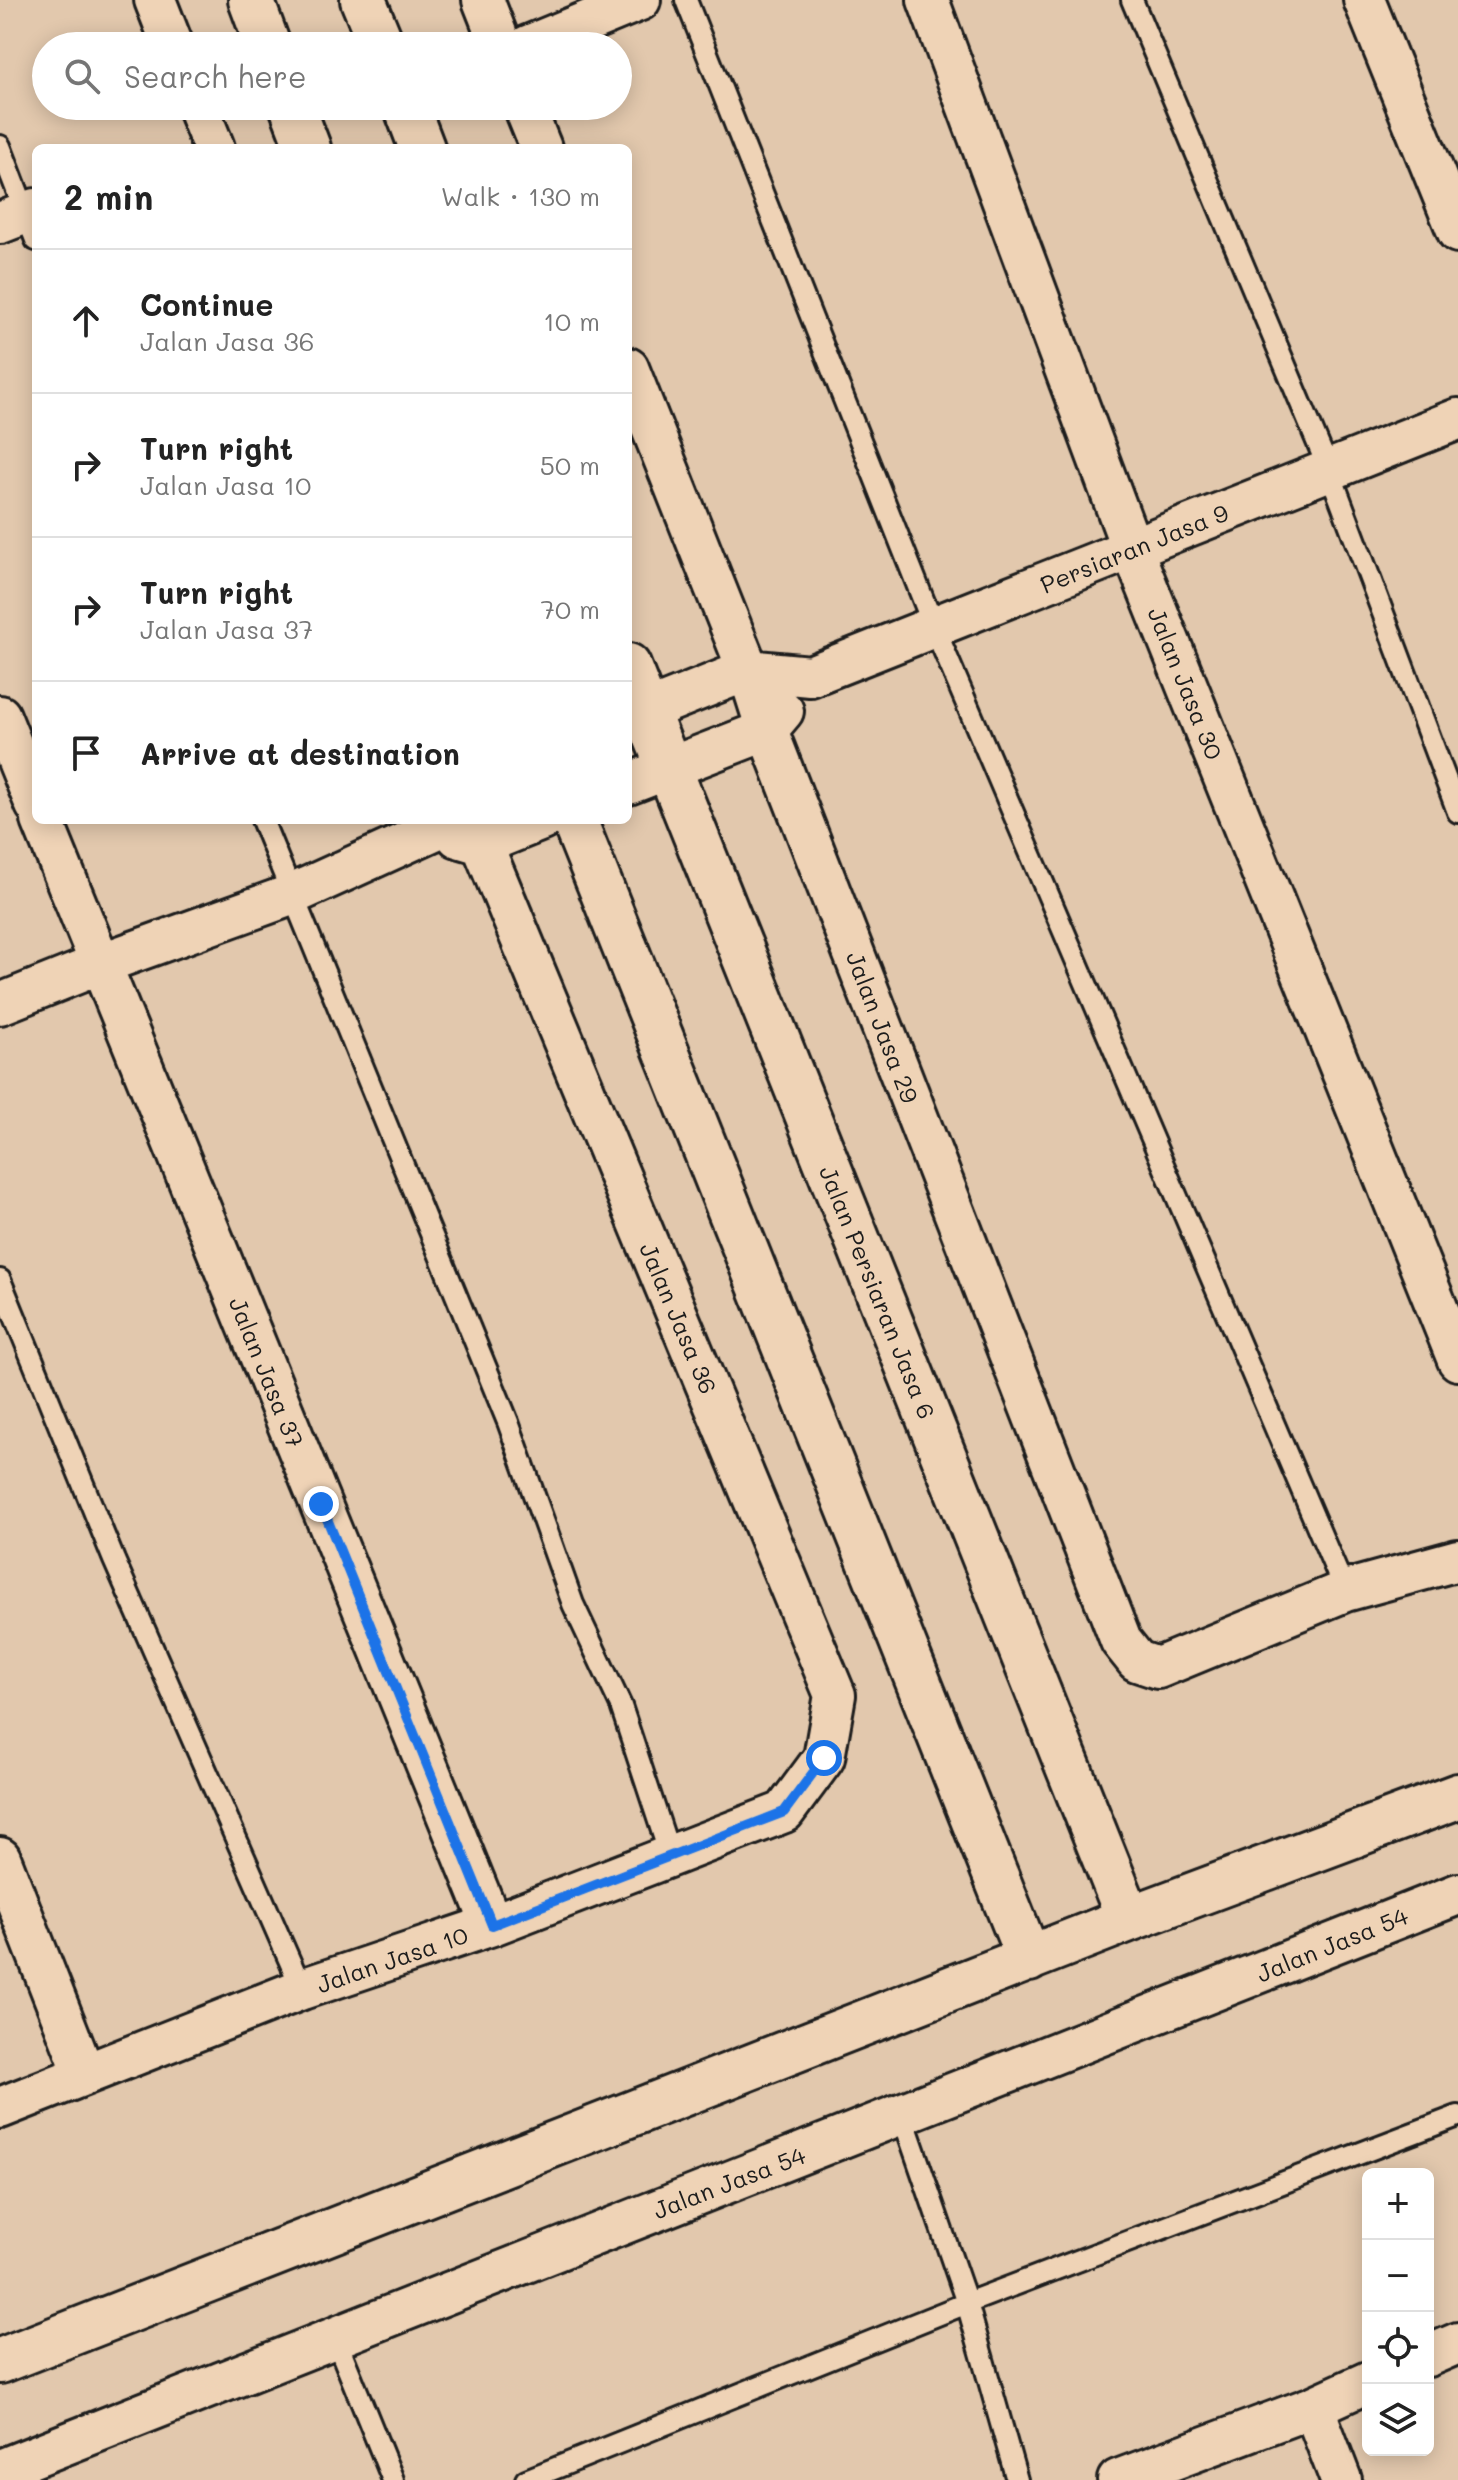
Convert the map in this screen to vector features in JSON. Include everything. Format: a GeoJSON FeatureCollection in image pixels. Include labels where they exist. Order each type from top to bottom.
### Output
{"type":"FeatureCollection","features":[{"type":"Feature","properties":{"kind":"street"},"geometry":{"type":"LineString","coordinates":[[155,0],[168,32]]}},
{"type":"Feature","properties":{"kind":"street"},"geometry":{"type":"LineString","coordinates":[[251,0],[263,32]]}},
{"type":"Feature","properties":{"kind":"street"},"geometry":{"type":"LineString","coordinates":[[363,0],[376,32]]}},
{"type":"Feature","properties":{"kind":"street"},"geometry":{"type":"LineString","coordinates":[[483,0],[496,32]]}},
{"type":"Feature","properties":{"kind":"street"},"geometry":{"type":"LineString","coordinates":[[562,32],[640,0]]}},
{"type":"Feature","properties":{"kind":"street","name":"Jalan Jasa 30"},"geometry":{"type":"LineString","coordinates":[[928,0],[1132,549],[1458,1360]]}},
{"type":"Feature","properties":{"kind":"street"},"geometry":{"type":"LineString","coordinates":[[1364,0],[1458,232]]}},
{"type":"Feature","properties":{"kind":"street"},"geometry":{"type":"LineString","coordinates":[[297,120],[306,144]]}},
{"type":"Feature","properties":{"kind":"street"},"geometry":{"type":"LineString","coordinates":[[411,120],[420,144]]}},
{"type":"Feature","properties":{"kind":"street"},"geometry":{"type":"LineString","coordinates":[[530,120],[539,144]]}},
{"type":"Feature","properties":{"kind":"street","name":"Jalan Jasa 29"},"geometry":{"type":"LineString","coordinates":[[632,378],[748,670],[767,730],[1121,1641],[1137,1661],[1158,1668],[1345,1591]]}},
{"type":"Feature","properties":{"kind":"street","name":"Persiaran Jasa 9"},"geometry":{"type":"LineString","coordinates":[[637,715],[748,670],[810,676],[1458,419]]}},
{"type":"Feature","properties":{"kind":"street","name":"Persiaran Jasa 9"},"geometry":{"type":"LineString","coordinates":[[767,730],[810,676]]}},
{"type":"Feature","properties":{"kind":"street","name":"Jalan Persiaran Jasa 6"},"geometry":{"type":"LineString","coordinates":[[632,688],[637,715],[668,768],[1129,1919]]}},
{"type":"Feature","properties":{"kind":"street"},"geometry":{"type":"LineString","coordinates":[[0,716],[32,795]]}},
{"type":"Feature","properties":{"kind":"street"},"geometry":{"type":"LineString","coordinates":[[632,782],[767,730]]}},
{"type":"Feature","properties":{"kind":"street","name":"Jalan Jasa 37"},"geometry":{"type":"LineString","coordinates":[[44,824],[492,1925]]}},
{"type":"Feature","properties":{"kind":"street"},"geometry":{"type":"LineString","coordinates":[[0,1004],[291,895],[458,828],[500,824]]}},
{"type":"Feature","properties":{"kind":"street"},"geometry":{"type":"LineString","coordinates":[[576,824],[1029,1959]]}},
{"type":"Feature","properties":{"kind":"street","name":"Jalan Jasa 36"},"geometry":{"type":"LineString","coordinates":[[458,828],[835,1695],[824,1758],[784,1812]]}},
{"type":"Feature","properties":{"kind":"street"},"geometry":{"type":"LineString","coordinates":[[1345,1591],[1458,1560]]}},
{"type":"Feature","properties":{"kind":"street"},"geometry":{"type":"LineString","coordinates":[[0,2361],[1129,1919],[1458,1796]]}},
{"type":"Feature","properties":{"kind":"street","name":"Jalan Jasa 10"},"geometry":{"type":"LineString","coordinates":[[0,2108],[302,1989],[492,1925],[784,1812]]}},
{"type":"Feature","properties":{"kind":"street"},"geometry":{"type":"LineString","coordinates":[[0,1858],[84,2073]]}},
{"type":"Feature","properties":{"kind":"street","name":"Jalan Jasa 54"},"geometry":{"type":"LineString","coordinates":[[0,2470],[1458,1894]]}},
{"type":"Feature","properties":{"kind":"street"},"geometry":{"type":"LineString","coordinates":[[1434,2353],[1458,2343]]}},
{"type":"Feature","properties":{"kind":"street"},"geometry":{"type":"LineString","coordinates":[[1118,2480],[1313,2407],[1364,2384]]}},
{"type":"Feature","properties":{"kind":"street"},"geometry":{"type":"LineString","coordinates":[[1313,2407],[1341,2480]]}},
{"type":"Feature","properties":{"kind":"lane"},"geometry":{"type":"LineString","coordinates":[[686,0],[934,627],[1345,1591]]}},
{"type":"Feature","properties":{"kind":"lane"},"geometry":{"type":"LineString","coordinates":[[1132,0],[1329,470],[1458,812]]}},
{"type":"Feature","properties":{"kind":"lane"},"geometry":{"type":"LineString","coordinates":[[0,146],[24,221]]}},
{"type":"Feature","properties":{"kind":"lane"},"geometry":{"type":"LineString","coordinates":[[264,824],[508,1422],[573,1604],[621,1706],[670,1855]]}},
{"type":"Feature","properties":{"kind":"lane"},"geometry":{"type":"LineString","coordinates":[[0,1280],[114,1560],[302,1989]]}},
{"type":"Feature","properties":{"kind":"lane"},"geometry":{"type":"LineString","coordinates":[[902,2115],[967,2303],[1017,2480]]}},
{"type":"Feature","properties":{"kind":"lane"},"geometry":{"type":"LineString","coordinates":[[526,2480],[967,2303],[1458,2116]]}},
{"type":"Feature","properties":{"kind":"lane"},"geometry":{"type":"LineString","coordinates":[[335,2337],[393,2480]]}},
{"type":"Feature","properties":{"kind":"route"},"geometry":{"type":"LineString","coordinates":[[321,1504],[492,1925],[784,1812],[824,1758]]}}]}
